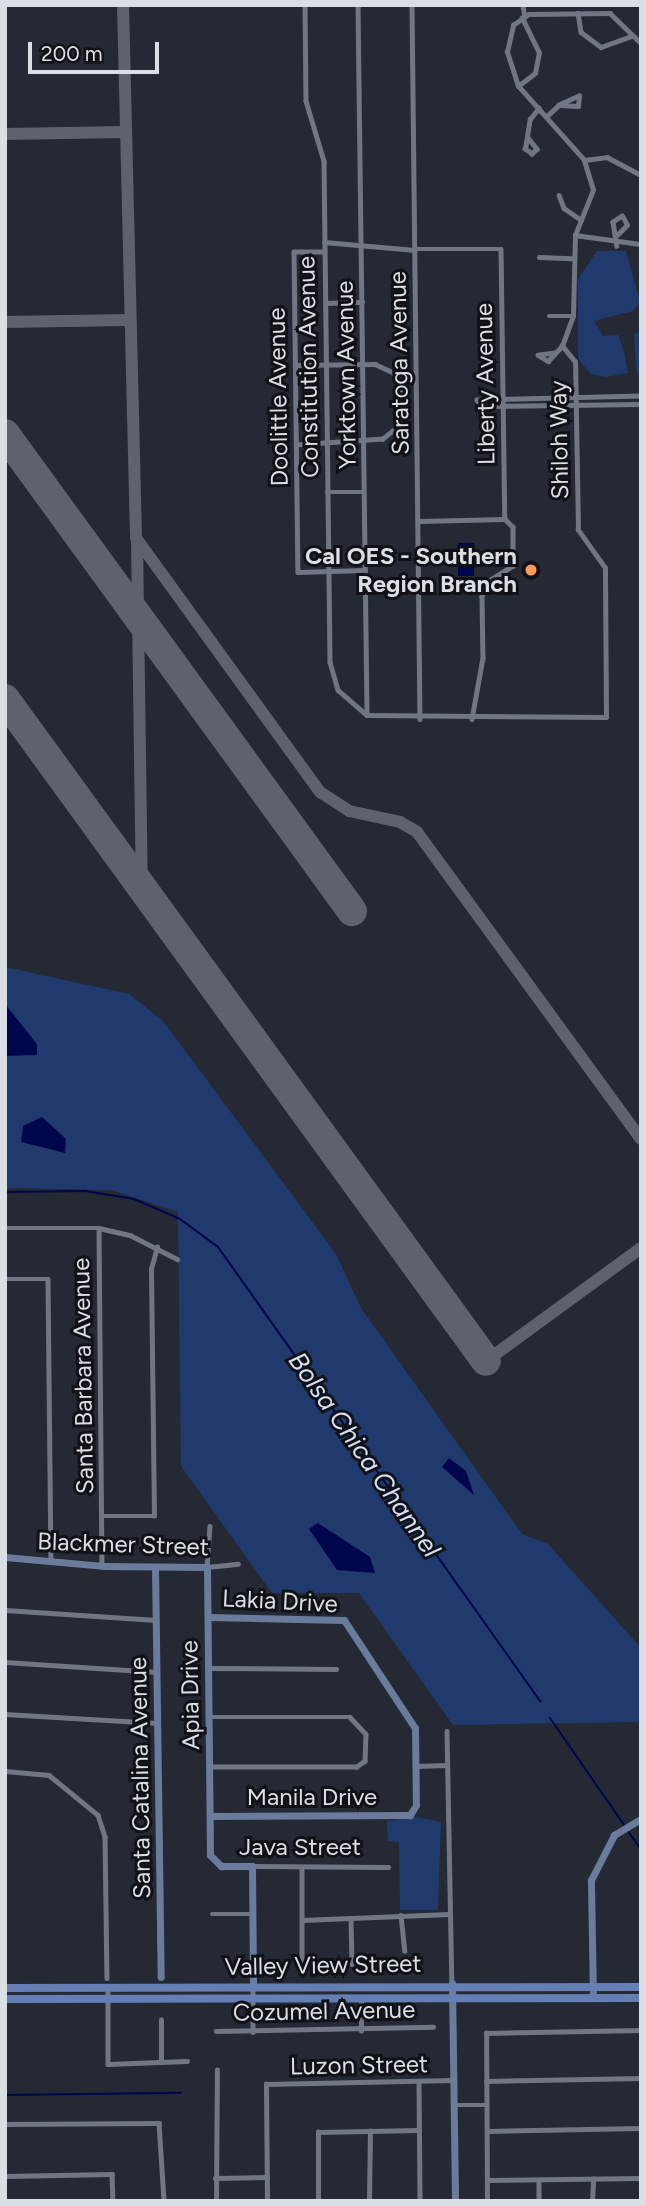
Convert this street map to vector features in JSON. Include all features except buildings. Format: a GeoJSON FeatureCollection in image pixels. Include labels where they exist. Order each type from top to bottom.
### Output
{"type":"FeatureCollection","features":[{"type":"Feature","properties":{"kind":"main road","name":"Valley View Street"},"geometry":{"type":"LineString","coordinates":[[5,1988],[108,1982],[452,1983],[641,1987]]}},
{"type":"Feature","properties":{"kind":"main road"},"geometry":{"type":"LineString","coordinates":[[21,1998],[25,1988]]}},
{"type":"Feature","properties":{"kind":"main road"},"geometry":{"type":"LineString","coordinates":[[21,1998],[36,1988]]}},
{"type":"Feature","properties":{"kind":"main road","name":"Valley View Street"},"geometry":{"type":"LineString","coordinates":[[5,1998],[452,1995],[641,1998]]}},
{"type":"Feature","properties":{"kind":"street","name":"Constitution Avenue"},"geometry":{"type":"LineString","coordinates":[[305,5],[306,100],[324,161],[328,571],[332,678],[345,699],[367,715]]}},
{"type":"Feature","properties":{"kind":"street","name":"Yorktown Avenue"},"geometry":{"type":"LineString","coordinates":[[358,5],[366,443],[364,492],[367,715]]}},
{"type":"Feature","properties":{"kind":"street","name":"Saratoga Avenue"},"geometry":{"type":"LineString","coordinates":[[412,5],[420,719]]}},
{"type":"Feature","properties":{"kind":"street"},"geometry":{"type":"LineString","coordinates":[[518,86],[534,73],[540,53],[523,17],[523,5]]}},
{"type":"Feature","properties":{"kind":"street"},"geometry":{"type":"LineString","coordinates":[[546,5],[546,14]]}},
{"type":"Feature","properties":{"kind":"street"},"geometry":{"type":"LineString","coordinates":[[523,17],[578,13],[591,8],[610,13],[641,43]]}},
{"type":"Feature","properties":{"kind":"street"},"geometry":{"type":"LineString","coordinates":[[578,13],[580,32],[601,47],[632,36]]}},
{"type":"Feature","properties":{"kind":"street","name":"Shiloh Way"},"geometry":{"type":"LineString","coordinates":[[367,715],[395,719],[606,717],[605,568],[578,530],[575,362],[562,346],[573,316],[572,258],[575,235],[593,190],[584,160],[518,86],[507,52],[508,35],[523,17]]}},
{"type":"Feature","properties":{"kind":"street"},"geometry":{"type":"LineString","coordinates":[[547,116],[559,105]]}},
{"type":"Feature","properties":{"kind":"street"},"geometry":{"type":"LineString","coordinates":[[529,139],[530,119],[539,108]]}},
{"type":"Feature","properties":{"kind":"street"},"geometry":{"type":"LineString","coordinates":[[584,160],[607,157],[641,175]]}},
{"type":"Feature","properties":{"kind":"street"},"geometry":{"type":"LineString","coordinates":[[559,195],[564,208],[581,220]]}},
{"type":"Feature","properties":{"kind":"street"},"geometry":{"type":"LineString","coordinates":[[575,235],[617,246],[641,244]]}},
{"type":"Feature","properties":{"kind":"street"},"geometry":{"type":"LineString","coordinates":[[617,235],[617,246]]}},
{"type":"Feature","properties":{"kind":"street"},"geometry":{"type":"LineString","coordinates":[[324,242],[362,242],[386,251],[415,249]]}},
{"type":"Feature","properties":{"kind":"street","name":"Liberty Avenue"},"geometry":{"type":"LineString","coordinates":[[415,249],[500,249],[505,519],[513,527],[513,566],[483,592],[482,662],[471,719]]}},
{"type":"Feature","properties":{"kind":"street","name":"Doolittle Avenue"},"geometry":{"type":"LineString","coordinates":[[325,252],[294,253],[298,572],[328,571]]}},
{"type":"Feature","properties":{"kind":"street"},"geometry":{"type":"LineString","coordinates":[[539,257],[572,258]]}},
{"type":"Feature","properties":{"kind":"street"},"geometry":{"type":"LineString","coordinates":[[326,303],[362,302]]}},
{"type":"Feature","properties":{"kind":"street"},"geometry":{"type":"LineString","coordinates":[[549,316],[573,316]]}},
{"type":"Feature","properties":{"kind":"street"},"geometry":{"type":"LineString","coordinates":[[555,353],[562,346]]}},
{"type":"Feature","properties":{"kind":"street"},"geometry":{"type":"LineString","coordinates":[[296,365],[363,363],[394,373],[406,404],[395,432],[366,443],[296,445]]}},
{"type":"Feature","properties":{"kind":"street"},"geometry":{"type":"LineString","coordinates":[[641,396],[503,397],[477,400],[482,407],[641,404]]}},
{"type":"Feature","properties":{"kind":"street"},"geometry":{"type":"LineString","coordinates":[[406,404],[417,404]]}},
{"type":"Feature","properties":{"kind":"street"},"geometry":{"type":"LineString","coordinates":[[327,492],[364,492]]}},
{"type":"Feature","properties":{"kind":"street"},"geometry":{"type":"LineString","coordinates":[[419,522],[505,519]]}},
{"type":"Feature","properties":{"kind":"street"},"geometry":{"type":"LineString","coordinates":[[328,571],[365,570]]}},
{"type":"Feature","properties":{"kind":"street"},"geometry":{"type":"LineString","coordinates":[[5,1228],[99,1228],[157,1247],[177,1259]]}},
{"type":"Feature","properties":{"kind":"street","name":"Santa Barbara Avenue"},"geometry":{"type":"LineString","coordinates":[[99,1228],[103,1566]]}},
{"type":"Feature","properties":{"kind":"street"},"geometry":{"type":"LineString","coordinates":[[102,1516],[154,1516],[151,1269],[157,1247]]}},
{"type":"Feature","properties":{"kind":"street"},"geometry":{"type":"LineString","coordinates":[[5,1279],[48,1279],[51,1562]]}},
{"type":"Feature","properties":{"kind":"street","name":"Apia Drive"},"geometry":{"type":"LineString","coordinates":[[210,1525],[207,1567],[213,1864]]}},
{"type":"Feature","properties":{"kind":"street","name":"Blackmer Street"},"geometry":{"type":"LineString","coordinates":[[5,1557],[155,1568],[238,1564]]}},
{"type":"Feature","properties":{"kind":"street","name":"Santa Catalina Avenue"},"geometry":{"type":"LineString","coordinates":[[155,1568],[162,1982]]}},
{"type":"Feature","properties":{"kind":"street"},"geometry":{"type":"LineString","coordinates":[[5,1610],[157,1620]]}},
{"type":"Feature","properties":{"kind":"street","name":"Lakia Drive"},"geometry":{"type":"LineString","coordinates":[[208,1617],[344,1620],[413,1715],[416,1766],[412,1814]]}},
{"type":"Feature","properties":{"kind":"street"},"geometry":{"type":"LineString","coordinates":[[5,1661],[158,1672]]}},
{"type":"Feature","properties":{"kind":"street"},"geometry":{"type":"LineString","coordinates":[[208,1668],[336,1669]]}},
{"type":"Feature","properties":{"kind":"street"},"geometry":{"type":"LineString","coordinates":[[5,1714],[158,1723]]}},
{"type":"Feature","properties":{"kind":"street"},"geometry":{"type":"LineString","coordinates":[[209,1717],[356,1719],[365,1731],[364,1764],[210,1767]]}},
{"type":"Feature","properties":{"kind":"street"},"geometry":{"type":"LineString","coordinates":[[447,1731],[455,2201]]}},
{"type":"Feature","properties":{"kind":"street"},"geometry":{"type":"LineString","coordinates":[[416,1766],[447,1765]]}},
{"type":"Feature","properties":{"kind":"street"},"geometry":{"type":"LineString","coordinates":[[5,1771],[49,1776],[86,1802],[105,1837],[108,2064],[187,2061]]}},
{"type":"Feature","properties":{"kind":"street","name":"Manila Drive"},"geometry":{"type":"LineString","coordinates":[[211,1816],[412,1814]]}},
{"type":"Feature","properties":{"kind":"street"},"geometry":{"type":"LineString","coordinates":[[593,1998],[591,1880],[599,1856],[625,1827],[641,1819]]}},
{"type":"Feature","properties":{"kind":"street","name":"Java Street"},"geometry":{"type":"LineString","coordinates":[[213,1864],[388,1867]]}},
{"type":"Feature","properties":{"kind":"street"},"geometry":{"type":"LineString","coordinates":[[252,1866],[253,2032]]}},
{"type":"Feature","properties":{"kind":"street"},"geometry":{"type":"LineString","coordinates":[[302,1867],[302,1965]]}},
{"type":"Feature","properties":{"kind":"street"},"geometry":{"type":"LineString","coordinates":[[212,1914],[253,1914]]}},
{"type":"Feature","properties":{"kind":"street"},"geometry":{"type":"LineString","coordinates":[[302,1920],[449,1914]]}},
{"type":"Feature","properties":{"kind":"street"},"geometry":{"type":"LineString","coordinates":[[401,1915],[405,1951]]}},
{"type":"Feature","properties":{"kind":"street"},"geometry":{"type":"LineString","coordinates":[[351,1920],[352,1964]]}},
{"type":"Feature","properties":{"kind":"street"},"geometry":{"type":"LineString","coordinates":[[162,1982],[162,1997]]}},
{"type":"Feature","properties":{"kind":"street"},"geometry":{"type":"LineString","coordinates":[[361,2031],[362,1995]]}},
{"type":"Feature","properties":{"kind":"street"},"geometry":{"type":"LineString","coordinates":[[161,2020],[161,2062]]}},
{"type":"Feature","properties":{"kind":"street","name":"Cozumel Avenue"},"geometry":{"type":"LineString","coordinates":[[216,2031],[361,2031],[433,2027]]}},
{"type":"Feature","properties":{"kind":"street"},"geometry":{"type":"LineString","coordinates":[[487,2201],[486,2033],[641,2030]]}},
{"type":"Feature","properties":{"kind":"street"},"geometry":{"type":"LineString","coordinates":[[216,2201],[217,2070]]}},
{"type":"Feature","properties":{"kind":"street"},"geometry":{"type":"LineString","coordinates":[[486,2081],[641,2078]]}},
{"type":"Feature","properties":{"kind":"street","name":"Luzon Street"},"geometry":{"type":"LineString","coordinates":[[267,2177],[266,2084],[453,2080]]}},
{"type":"Feature","properties":{"kind":"street"},"geometry":{"type":"LineString","coordinates":[[419,2081],[420,2201]]}},
{"type":"Feature","properties":{"kind":"street"},"geometry":{"type":"LineString","coordinates":[[453,2105],[486,2105]]}},
{"type":"Feature","properties":{"kind":"street"},"geometry":{"type":"LineString","coordinates":[[5,2124],[162,2124],[164,2201]]}},
{"type":"Feature","properties":{"kind":"street"},"geometry":{"type":"LineString","coordinates":[[486,2131],[641,2128]]}},
{"type":"Feature","properties":{"kind":"street"},"geometry":{"type":"LineString","coordinates":[[318,2201],[318,2132],[419,2130]]}},
{"type":"Feature","properties":{"kind":"street"},"geometry":{"type":"LineString","coordinates":[[369,2201],[370,2131]]}},
{"type":"Feature","properties":{"kind":"street"},"geometry":{"type":"LineString","coordinates":[[5,2176],[112,2174],[113,2201]]}},
{"type":"Feature","properties":{"kind":"street"},"geometry":{"type":"LineString","coordinates":[[215,2178],[267,2177],[267,2201]]}},
{"type":"Feature","properties":{"kind":"street"},"geometry":{"type":"LineString","coordinates":[[487,2180],[641,2178]]}},
{"type":"Feature","properties":{"kind":"street"},"geometry":{"type":"LineString","coordinates":[[593,2179],[593,2201]]}},
{"type":"Feature","properties":{"kind":"street"},"geometry":{"type":"LineString","coordinates":[[539,2180],[539,2201]]}},
{"type":"Feature","properties":{"kind":"shaded area"},"geometry":{"type":"Polygon","coordinates":[[[597,251],[626,251],[640,302],[633,311],[594,321],[603,336],[618,335],[624,352],[628,373],[606,377],[591,374],[578,359],[578,279],[597,251]]]}},
{"type":"Feature","properties":{"kind":"shaded area"},"geometry":{"type":"Polygon","coordinates":[[[641,331],[641,374],[637,375],[634,334],[641,331]]]}},
{"type":"Feature","properties":{"kind":"shaded area"},"geometry":{"type":"Polygon","coordinates":[[[458,543],[474,543],[474,576],[458,576],[458,543]]]}},
{"type":"Feature","properties":{"kind":"shaded area"},"geometry":{"type":"Polygon","coordinates":[[[5,967],[129,994],[163,1021],[336,1254],[361,1308],[522,1534],[548,1544],[641,1648],[641,1722],[453,1725],[359,1593],[272,1593],[181,1466],[178,1212],[111,1190],[5,1188],[5,967]]]}},
{"type":"Feature","properties":{"kind":"shaded area"},"geometry":{"type":"Polygon","coordinates":[[[5,1004],[37,1044],[37,1055],[5,1056],[5,1004]]]}},
{"type":"Feature","properties":{"kind":"shaded area"},"geometry":{"type":"Polygon","coordinates":[[[42,1117],[66,1139],[65,1153],[21,1142],[23,1126],[42,1117]]]}},
{"type":"Feature","properties":{"kind":"shaded area"},"geometry":{"type":"Polygon","coordinates":[[[449,1458],[466,1471],[474,1495],[442,1467],[449,1458]]]}},
{"type":"Feature","properties":{"kind":"shaded area"},"geometry":{"type":"Polygon","coordinates":[[[318,1523],[370,1557],[375,1573],[337,1570],[309,1529],[318,1523]]]}},
{"type":"Feature","properties":{"kind":"shaded area"},"geometry":{"type":"Polygon","coordinates":[[[417,1817],[441,1822],[438,1910],[400,1910],[399,1842],[388,1841],[387,1821],[417,1817]]]}},
{"type":"Feature","properties":{"kind":"waterway","name":"Bolsa Chica Channel"},"geometry":{"type":"LineString","coordinates":[[5,1192],[85,1191],[134,1199],[180,1219],[218,1247],[540,1701]]}},
{"type":"Feature","properties":{"kind":"waterway","name":"Bolsa Chica Channel"},"geometry":{"type":"LineString","coordinates":[[550,1718],[624,1825]]}},
{"type":"Feature","properties":{"kind":"waterway","name":"Bolsa Chica Channel"},"geometry":{"type":"LineString","coordinates":[[627,1830],[641,1849]]}},
{"type":"Feature","properties":{"kind":"waterway"},"geometry":{"type":"LineString","coordinates":[[5,2095],[181,2093]]}},
{"type":"Feature","properties":{"kind":"taxiway"},"geometry":{"type":"LineString","coordinates":[[123,5],[136,538],[320,792],[349,811],[400,822],[417,832],[641,1139]]}},
{"type":"Feature","properties":{"kind":"taxiway"},"geometry":{"type":"LineString","coordinates":[[5,134],[125,132]]}},
{"type":"Feature","properties":{"kind":"taxiway"},"geometry":{"type":"LineString","coordinates":[[5,322],[128,320]]}},
{"type":"Feature","properties":{"kind":"taxiway"},"geometry":{"type":"LineString","coordinates":[[137,541],[142,887]]}},
{"type":"Feature","properties":{"kind":"taxiway"},"geometry":{"type":"LineString","coordinates":[[486,1361],[641,1248]]}},
{"type":"Feature","properties":{"kind":"runway"},"geometry":{"type":"LineString","coordinates":[[5,434],[352,911]]}},
{"type":"Feature","properties":{"kind":"runway"},"geometry":{"type":"LineString","coordinates":[[5,699],[486,1361]]}},
{"type":"Feature","properties":{"kind":"place","name":"Cal OES - Southern Region Branch"},"geometry":{"type":"Point","coordinates":[531,570]}}]}
